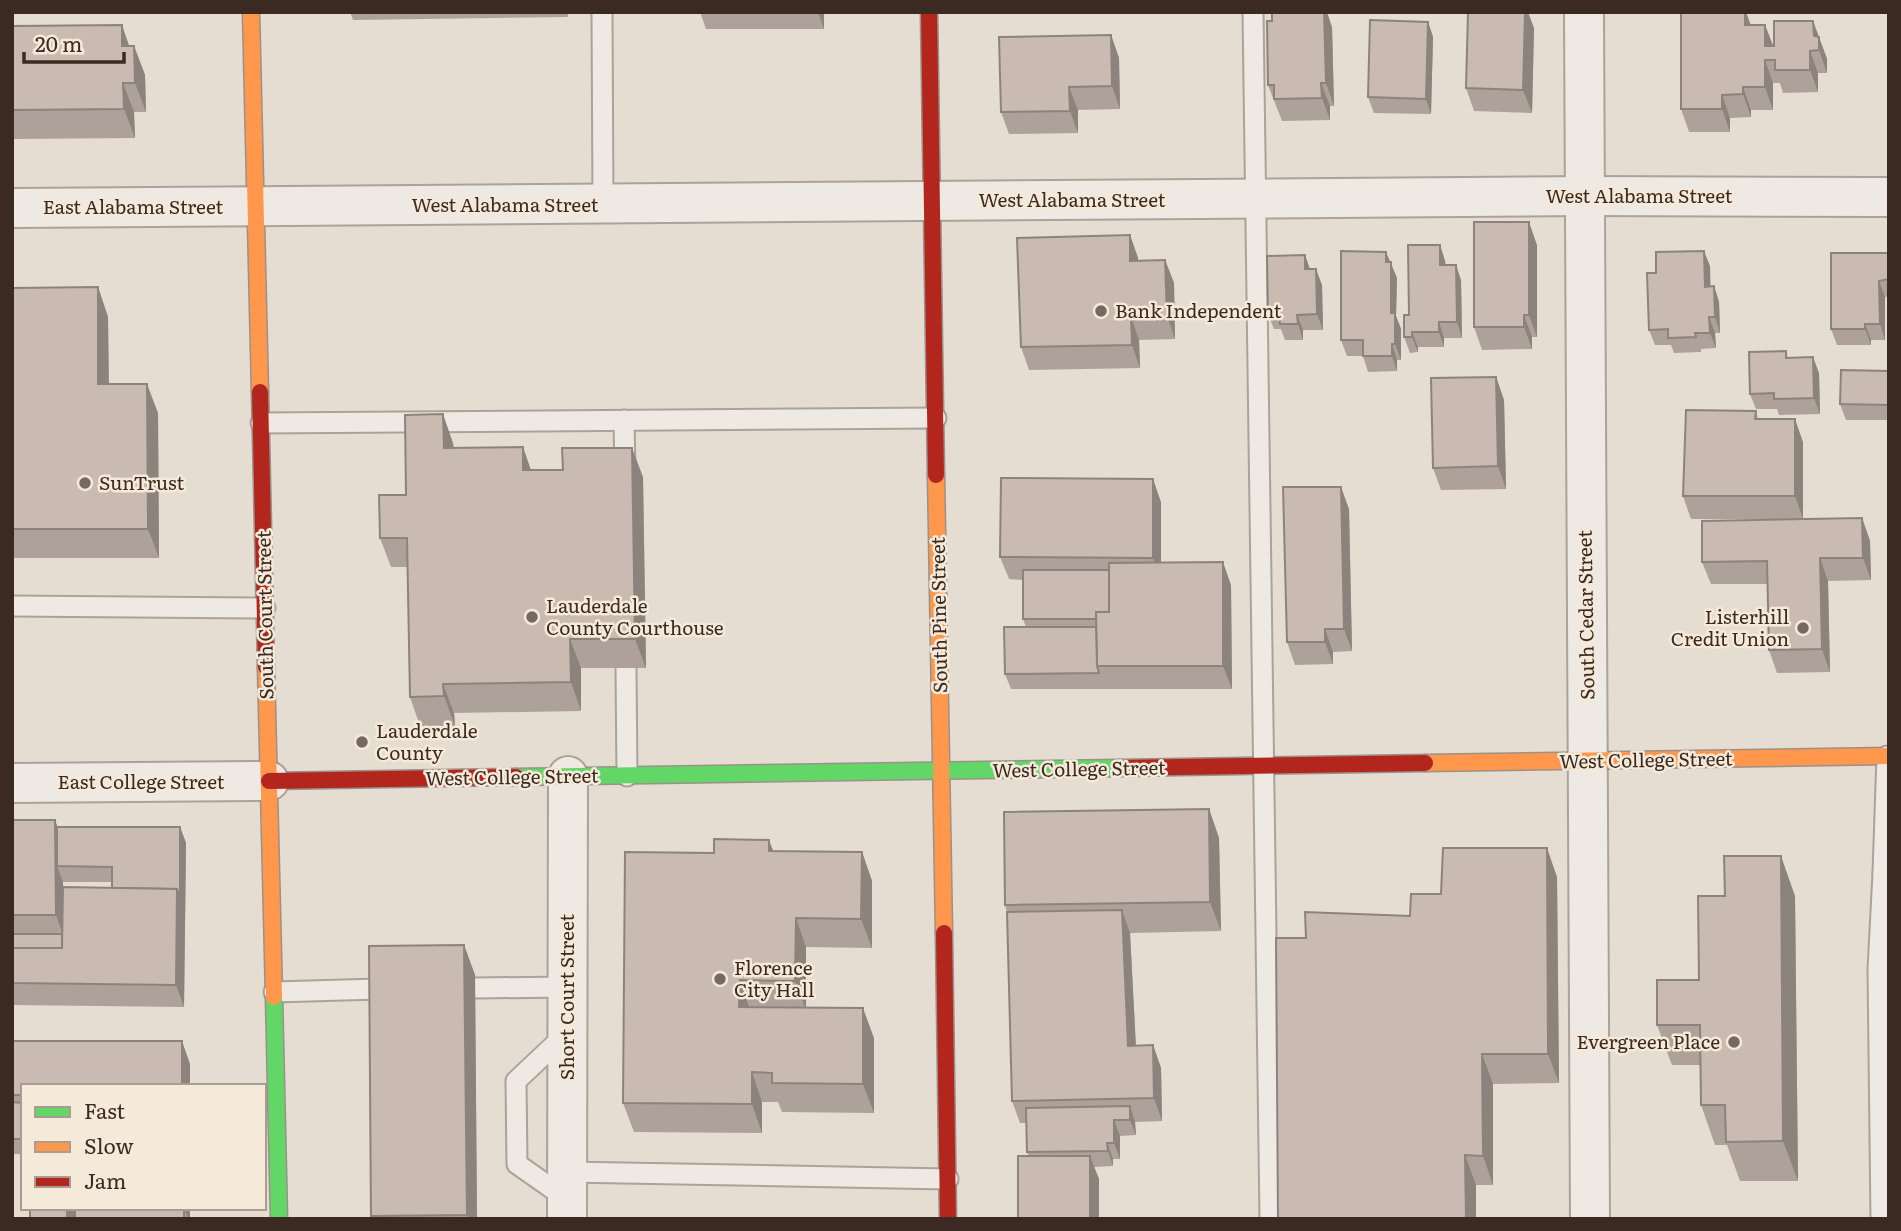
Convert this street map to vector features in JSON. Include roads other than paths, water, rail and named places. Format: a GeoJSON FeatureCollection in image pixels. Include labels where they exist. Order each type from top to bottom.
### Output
{"type":"FeatureCollection","features":[{"type":"Feature","properties":{"kind":"main road","name":"South Court Street"},"geometry":{"type":"LineString","coordinates":[[251,12],[279,1219]]}},
{"type":"Feature","properties":{"kind":"main road","name":"South Pine Street"},"geometry":{"type":"LineString","coordinates":[[929,12],[948,1219]]}},
{"type":"Feature","properties":{"kind":"main road","name":"West College Street"},"geometry":{"type":"LineString","coordinates":[[269,781],[1888,756]]}},
{"type":"Feature","properties":{"kind":"street","name":"South Cedar Street"},"geometry":{"type":"LineString","coordinates":[[1584,12],[1590,1219]]}},
{"type":"Feature","properties":{"kind":"street","name":"West Alabama Street"},"geometry":{"type":"LineString","coordinates":[[254,207],[1586,196],[1889,197]]}},
{"type":"Feature","properties":{"kind":"street","name":"East Alabama Street"},"geometry":{"type":"LineString","coordinates":[[12,208],[254,207]]}},
{"type":"Feature","properties":{"kind":"street","name":"Short Court Street"},"geometry":{"type":"LineString","coordinates":[[567,1197],[568,776]]}},
{"type":"Feature","properties":{"kind":"street","name":"East College Street"},"geometry":{"type":"LineString","coordinates":[[12,782],[269,781]]}},
{"type":"Feature","properties":{"kind":"lane"},"geometry":{"type":"LineString","coordinates":[[603,12],[603,205]]}},
{"type":"Feature","properties":{"kind":"lane"},"geometry":{"type":"LineString","coordinates":[[1253,12],[1270,1219]]}},
{"type":"Feature","properties":{"kind":"lane"},"geometry":{"type":"LineString","coordinates":[[261,423],[936,418]]}},
{"type":"Feature","properties":{"kind":"lane"},"geometry":{"type":"LineString","coordinates":[[624,420],[625,477]]}},
{"type":"Feature","properties":{"kind":"lane"},"geometry":{"type":"LineString","coordinates":[[12,606],[265,608]]}},
{"type":"Feature","properties":{"kind":"lane"},"geometry":{"type":"LineString","coordinates":[[626,668],[627,776]]}},
{"type":"Feature","properties":{"kind":"lane"},"geometry":{"type":"LineString","coordinates":[[1881,1219],[1888,756]]}},
{"type":"Feature","properties":{"kind":"lane"},"geometry":{"type":"LineString","coordinates":[[475,988],[568,987]]}},
{"type":"Feature","properties":{"kind":"lane"},"geometry":{"type":"LineString","coordinates":[[274,992],[379,989]]}},
{"type":"Feature","properties":{"kind":"lane"},"geometry":{"type":"LineString","coordinates":[[567,1033],[516,1080],[517,1164],[567,1197],[948,1179]]}},
{"type":"Feature","properties":{"kind":"place","name":"Bank Independent"},"geometry":{"type":"Point","coordinates":[1101,311]}},
{"type":"Feature","properties":{"kind":"place","name":"SunTrust"},"geometry":{"type":"Point","coordinates":[85,483]}},
{"type":"Feature","properties":{"kind":"place","name":"Lauderdale County Courthouse"},"geometry":{"type":"Point","coordinates":[532,617]}},
{"type":"Feature","properties":{"kind":"place","name":"Listerhill Credit Union"},"geometry":{"type":"Point","coordinates":[1803,628]}},
{"type":"Feature","properties":{"kind":"place","name":"Lauderdale County"},"geometry":{"type":"Point","coordinates":[362,742]}},
{"type":"Feature","properties":{"kind":"place","name":"Florence City Hall"},"geometry":{"type":"Point","coordinates":[720,979]}},
{"type":"Feature","properties":{"kind":"place","name":"Evergreen Place"},"geometry":{"type":"Point","coordinates":[1734,1042]}}]}
